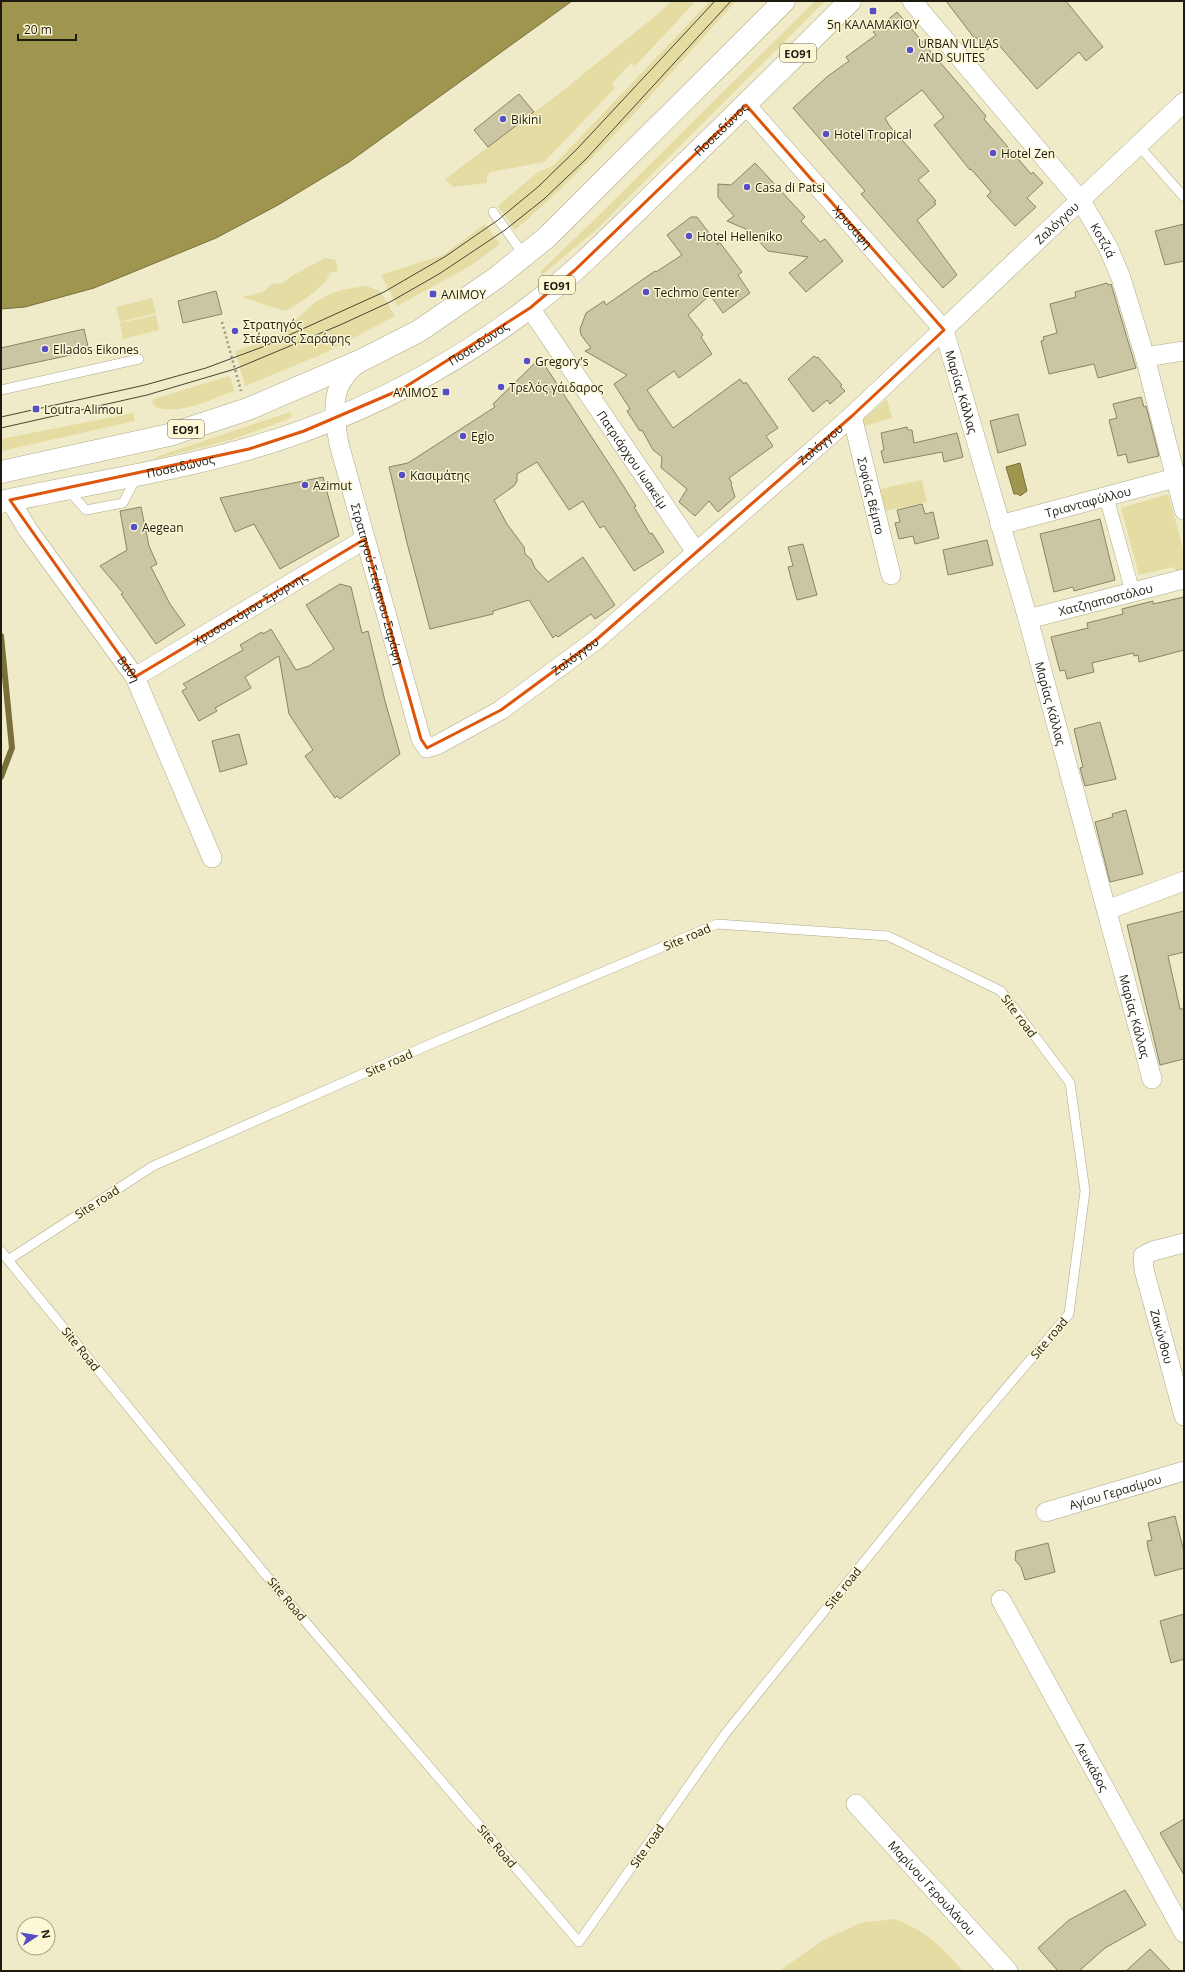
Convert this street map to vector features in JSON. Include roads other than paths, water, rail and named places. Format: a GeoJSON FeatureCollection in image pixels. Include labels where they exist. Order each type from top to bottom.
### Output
{"type":"FeatureCollection","features":[{"type":"Feature","properties":{"kind":"highway"},"geometry":{"type":"LineString","coordinates":[[722,63],[771,1]]}},
{"type":"Feature","properties":{"kind":"highway","name":"ΕΟ91"},"geometry":{"type":"LineString","coordinates":[[1,472],[169,435],[248,409],[362,360],[419,331],[496,278],[546,238],[784,1]]}},
{"type":"Feature","properties":{"kind":"highway","name":"Ποσειδώνος"},"geometry":{"type":"LineString","coordinates":[[6,501],[138,475],[249,449],[304,431],[402,389],[471,348],[530,308],[575,270],[746,105],[850,1]]}},
{"type":"Feature","properties":{"kind":"street","name":"Κοτζιά"},"geometry":{"type":"LineString","coordinates":[[912,1],[1081,201],[1108,247],[1121,278],[1145,357],[1184,510]]}},
{"type":"Feature","properties":{"kind":"street","name":"Ζαλόγγου"},"geometry":{"type":"LineString","coordinates":[[427,748],[500,710],[596,640],[852,416],[1184,102]]}},
{"type":"Feature","properties":{"kind":"street","name":"Χρυσάφη"},"geometry":{"type":"LineString","coordinates":[[746,105],[944,330]]}},
{"type":"Feature","properties":{"kind":"street","name":"Πατριάρχου Ιωακείμ"},"geometry":{"type":"LineString","coordinates":[[530,308],[696,552]]}},
{"type":"Feature","properties":{"kind":"street","name":"Μαρίας Κάλλας"},"geometry":{"type":"LineString","coordinates":[[944,330],[1028,619],[1108,910],[1152,1079]]}},
{"type":"Feature","properties":{"kind":"street"},"geometry":{"type":"LineString","coordinates":[[1145,357],[1184,351]]}},
{"type":"Feature","properties":{"kind":"street","name":"Στρατηγού Στέφανου Σαράφη"},"geometry":{"type":"LineString","coordinates":[[362,360],[350,369],[338,389],[334,406],[334,418],[339,444],[421,739],[427,748]]}},
{"type":"Feature","properties":{"kind":"street","name":"Σοφίας Βέμπο"},"geometry":{"type":"LineString","coordinates":[[852,416],[891,575]]}},
{"type":"Feature","properties":{"kind":"street","name":"Τριανταφύλλου"},"geometry":{"type":"LineString","coordinates":[[1000,525],[1175,478]]}},
{"type":"Feature","properties":{"kind":"street"},"geometry":{"type":"LineString","coordinates":[[1106,496],[1133,593]]}},
{"type":"Feature","properties":{"kind":"street","name":"Βάθη"},"geometry":{"type":"LineString","coordinates":[[6,501],[135,677],[212,858]]}},
{"type":"Feature","properties":{"kind":"street","name":"Χρυσοστόμου Σμύρνης"},"geometry":{"type":"LineString","coordinates":[[135,677],[365,539]]}},
{"type":"Feature","properties":{"kind":"street","name":"Χατζηαποστόλου"},"geometry":{"type":"LineString","coordinates":[[1028,619],[1184,580]]}},
{"type":"Feature","properties":{"kind":"street"},"geometry":{"type":"LineString","coordinates":[[1108,910],[1184,881]]}},
{"type":"Feature","properties":{"kind":"street","name":"Ζακύνθου"},"geometry":{"type":"LineString","coordinates":[[1184,1243],[1153,1251],[1143,1256],[1144,1270],[1184,1416]]}},
{"type":"Feature","properties":{"kind":"street","name":"Αγίου Γερασίμου"},"geometry":{"type":"LineString","coordinates":[[1046,1512],[1184,1471]]}},
{"type":"Feature","properties":{"kind":"street","name":"Λευκάδος"},"geometry":{"type":"LineString","coordinates":[[1001,1600],[1184,1933]]}},
{"type":"Feature","properties":{"kind":"street","name":"Μαρίνου Γερουλάνου"},"geometry":{"type":"LineString","coordinates":[[856,1804],[1008,1971]]}},
{"type":"Feature","properties":{"kind":"lane"},"geometry":{"type":"LineString","coordinates":[[1138,145],[1184,197]]}},
{"type":"Feature","properties":{"kind":"lane"},"geometry":{"type":"LineString","coordinates":[[493,212],[524,256]]}},
{"type":"Feature","properties":{"kind":"lane"},"geometry":{"type":"LineString","coordinates":[[1,390],[139,359]]}},
{"type":"Feature","properties":{"kind":"lane","name":"Site road"},"geometry":{"type":"LineString","coordinates":[[8,1260],[153,1166],[440,1040],[717,924],[888,936],[1001,991],[1070,1083],[1085,1191],[1069,1314],[968,1433],[725,1734],[580,1942]]}},
{"type":"Feature","properties":{"kind":"lane","name":"Site Road"},"geometry":{"type":"LineString","coordinates":[[1,1251],[274,1585],[580,1942]]}},
{"type":"Feature","properties":{"kind":"waterway"},"geometry":{"type":"LineString","coordinates":[[1,636],[12,748],[1,777]]}},
{"type":"Feature","properties":{"kind":"tram line"},"geometry":{"type":"LineString","coordinates":[[1,417],[145,385],[206,368],[265,346],[384,292],[446,256],[498,220],[539,186],[578,148],[715,1]]}},
{"type":"Feature","properties":{"kind":"tram line"},"geometry":{"type":"LineString","coordinates":[[1,428],[147,395],[235,369],[340,325],[390,302],[439,274],[505,230],[544,199],[586,159],[731,1]]}},
{"type":"Feature","properties":{"kind":"place","name":"5η ΚΑΛΑΜΑΚΙΟΥ"},"geometry":{"type":"Point","coordinates":[873,11]}},
{"type":"Feature","properties":{"kind":"place","name":"URBAN VILLAS AND SUITES"},"geometry":{"type":"Point","coordinates":[910,50]}},
{"type":"Feature","properties":{"kind":"place","name":"Bikini"},"geometry":{"type":"Point","coordinates":[503,119]}},
{"type":"Feature","properties":{"kind":"place","name":"Hotel Tropical"},"geometry":{"type":"Point","coordinates":[826,134]}},
{"type":"Feature","properties":{"kind":"place","name":"Hotel Zen"},"geometry":{"type":"Point","coordinates":[993,153]}},
{"type":"Feature","properties":{"kind":"place","name":"Casa di Patsi"},"geometry":{"type":"Point","coordinates":[747,187]}},
{"type":"Feature","properties":{"kind":"place","name":"Hotel Helleniko"},"geometry":{"type":"Point","coordinates":[689,236]}},
{"type":"Feature","properties":{"kind":"place","name":"Techmo Center"},"geometry":{"type":"Point","coordinates":[646,292]}},
{"type":"Feature","properties":{"kind":"place","name":"ΑΛΙΜΟΥ"},"geometry":{"type":"Point","coordinates":[433,294]}},
{"type":"Feature","properties":{"kind":"place","name":"Στρατηγός Στέφανος Σαράφης"},"geometry":{"type":"Point","coordinates":[235,331]}},
{"type":"Feature","properties":{"kind":"place","name":"Ellados Eikones"},"geometry":{"type":"Point","coordinates":[45,349]}},
{"type":"Feature","properties":{"kind":"place","name":"Gregory's"},"geometry":{"type":"Point","coordinates":[527,361]}},
{"type":"Feature","properties":{"kind":"place","name":"Τρελός γάιδαρος"},"geometry":{"type":"Point","coordinates":[501,387]}},
{"type":"Feature","properties":{"kind":"place","name":"ΑΛΙΜΟΣ"},"geometry":{"type":"Point","coordinates":[446,392]}},
{"type":"Feature","properties":{"kind":"place","name":"Loutra Alimou"},"geometry":{"type":"Point","coordinates":[36,409]}},
{"type":"Feature","properties":{"kind":"place","name":"Eglo"},"geometry":{"type":"Point","coordinates":[463,436]}},
{"type":"Feature","properties":{"kind":"place","name":"Κασιμάτης"},"geometry":{"type":"Point","coordinates":[402,475]}},
{"type":"Feature","properties":{"kind":"place","name":"Azimut"},"geometry":{"type":"Point","coordinates":[305,485]}},
{"type":"Feature","properties":{"kind":"place","name":"Aegean"},"geometry":{"type":"Point","coordinates":[134,527]}}]}
